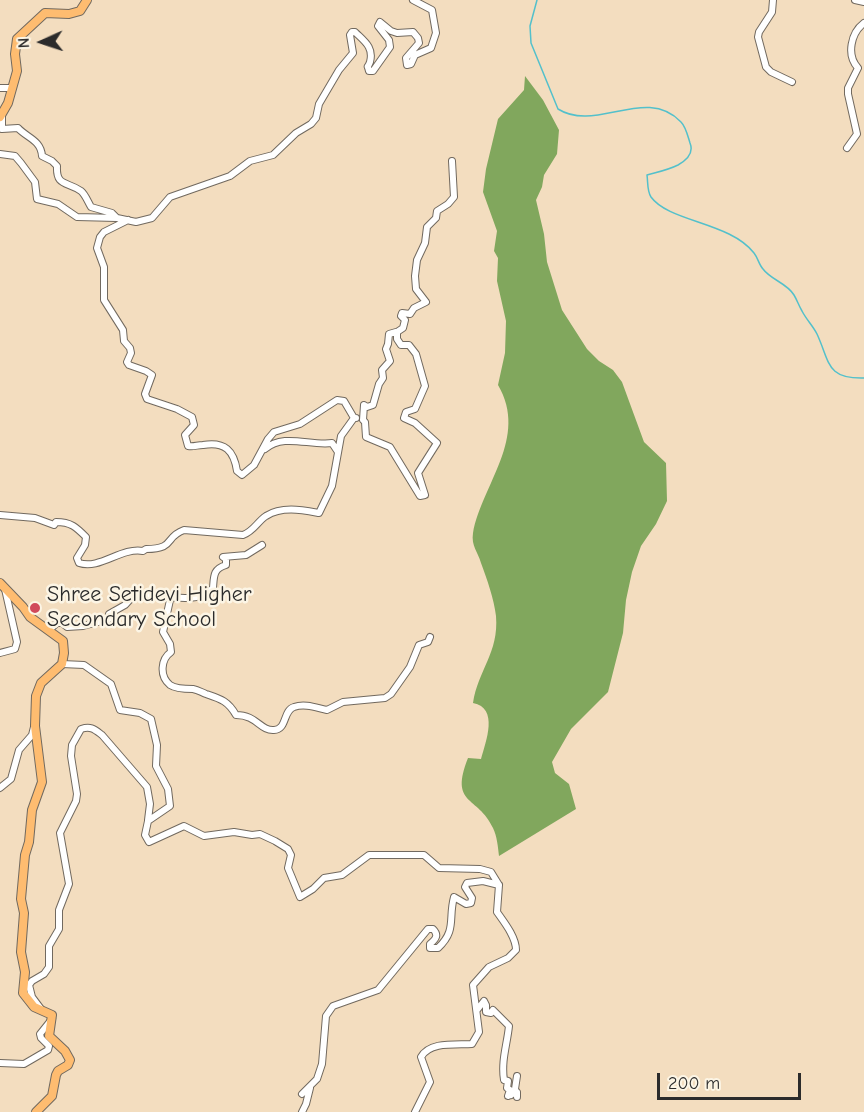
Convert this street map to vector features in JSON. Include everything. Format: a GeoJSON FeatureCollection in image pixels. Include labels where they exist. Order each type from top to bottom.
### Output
{"type":"FeatureCollection","features":[{"type":"Feature","properties":{"kind":"main road"},"geometry":{"type":"LineString","coordinates":[[1,115],[17,71],[15,54],[17,39],[45,13],[69,14],[80,11],[87,0]]}},
{"type":"Feature","properties":{"kind":"main road"},"geometry":{"type":"LineString","coordinates":[[2,585],[30,616],[63,641],[64,653],[62,664],[38,687],[36,696],[35,726],[42,782],[32,810],[29,842],[25,855],[21,899],[24,934],[21,952],[25,972],[23,993],[34,1007],[52,1015],[49,1036],[65,1051],[70,1060],[68,1065],[58,1071],[52,1096],[36,1112]]}},
{"type":"Feature","properties":{"kind":"street"},"geometry":{"type":"LineString","coordinates":[[0,154],[15,156],[21,163],[35,182],[38,199],[58,204],[77,217],[117,218],[136,222],[152,218],[170,197],[230,176],[250,161],[273,155],[296,133],[311,124],[335,76],[352,53],[350,35],[353,31],[369,44],[371,51],[367,67],[369,71],[374,71],[390,47],[378,26],[380,22],[391,31],[412,32],[418,38],[419,44],[406,58],[406,64],[409,66],[415,55],[431,48],[436,33],[432,10],[413,0]]}},
{"type":"Feature","properties":{"kind":"street"},"geometry":{"type":"LineString","coordinates":[[773,0],[772,12],[758,37],[766,67],[771,72],[792,82]]}},
{"type":"Feature","properties":{"kind":"street"},"geometry":{"type":"LineString","coordinates":[[855,0],[864,2]]}},
{"type":"Feature","properties":{"kind":"street"},"geometry":{"type":"LineString","coordinates":[[847,148],[857,134],[848,88],[858,68],[852,62],[850,55],[855,32],[864,23]]}},
{"type":"Feature","properties":{"kind":"street"},"geometry":{"type":"LineString","coordinates":[[0,87],[11,88]]}},
{"type":"Feature","properties":{"kind":"street"},"geometry":{"type":"LineString","coordinates":[[1,115],[2,129],[18,128],[20,132],[31,137],[42,151],[42,156],[52,160],[57,166],[56,174],[60,181],[82,192],[92,207],[112,213],[117,218]]}},
{"type":"Feature","properties":{"kind":"street"},"geometry":{"type":"LineString","coordinates":[[397,332],[397,339],[401,345],[409,345],[416,354],[425,386],[415,409],[406,412],[404,418],[415,423],[437,443],[418,473],[425,495],[418,495],[414,484],[390,447],[366,436],[363,420],[364,405],[367,407],[373,405],[383,378],[382,370],[390,361],[386,349],[388,334],[397,332],[405,324],[402,313],[410,314],[414,308],[426,302],[417,289],[415,269],[425,243],[427,227],[436,218],[437,211],[454,197],[452,160]]}},
{"type":"Feature","properties":{"kind":"street"},"geometry":{"type":"LineString","coordinates":[[128,220],[104,232],[97,242],[97,251],[104,267],[104,300],[123,330],[124,341],[130,348],[131,353],[127,362],[152,375],[145,394],[147,399],[177,409],[192,417],[194,425],[185,435],[188,446],[210,444],[226,448],[235,458],[237,471],[242,474],[254,465],[274,432],[300,424],[337,400],[344,401],[354,418],[363,420]]}},
{"type":"Feature","properties":{"kind":"street"},"geometry":{"type":"LineString","coordinates":[[0,515],[35,518],[54,525],[56,522],[74,524],[86,537],[85,545],[77,558],[79,563],[88,566],[137,550],[160,549],[166,546],[177,533],[184,530],[243,535],[250,532],[270,514],[295,508],[319,513],[332,486],[341,436],[354,418]]}},
{"type":"Feature","properties":{"kind":"street"},"geometry":{"type":"LineString","coordinates":[[260,453],[273,443],[288,441],[318,445],[332,443],[338,452]]}},
{"type":"Feature","properties":{"kind":"street"},"geometry":{"type":"LineString","coordinates":[[49,630],[57,623],[62,623],[67,627],[84,626],[109,619],[109,614],[125,605],[135,594],[202,597],[213,588],[214,573],[218,568],[226,565],[226,559],[223,557],[246,555],[262,545]]}},
{"type":"Feature","properties":{"kind":"street"},"geometry":{"type":"LineString","coordinates":[[0,653],[15,649],[17,642],[2,585]]}},
{"type":"Feature","properties":{"kind":"street"},"geometry":{"type":"LineString","coordinates":[[166,597],[170,600],[164,633],[170,644],[171,652],[163,661],[162,668],[167,681],[176,688],[197,690],[218,696],[225,700],[236,715],[246,715],[272,730],[282,727],[289,710],[293,707],[307,706],[327,710],[343,702],[385,698],[391,694],[410,667],[419,645],[428,642],[430,637]]}},
{"type":"Feature","properties":{"kind":"street"},"geometry":{"type":"LineString","coordinates":[[62,664],[84,665],[111,684],[120,710],[140,713],[151,719],[157,746],[156,766],[168,789],[170,806],[148,821]]}},
{"type":"Feature","properties":{"kind":"street"},"geometry":{"type":"LineString","coordinates":[[0,788],[11,779],[19,750],[32,735],[35,726]]}},
{"type":"Feature","properties":{"kind":"street"},"geometry":{"type":"LineString","coordinates":[[41,1010],[32,997],[29,986],[49,967],[49,946],[59,929],[59,910],[69,884],[60,833],[77,795],[71,756],[72,745],[81,729],[93,728],[102,735],[147,787],[150,804],[145,834],[149,842],[184,826],[204,836],[234,832],[260,834],[288,849],[291,855],[288,868],[300,897],[324,878],[342,875],[369,855],[424,855],[439,868],[480,869],[491,872],[499,885],[497,910],[514,939],[516,950],[508,958],[489,967],[473,985],[479,1032],[472,1044],[435,1046],[424,1052],[421,1057],[430,1082],[415,1112]]}},
{"type":"Feature","properties":{"kind":"street"},"geometry":{"type":"LineString","coordinates":[[302,1094],[318,1079],[322,1064],[326,1016],[333,1006],[378,990],[428,928],[433,928],[436,936],[430,948],[438,948],[450,932],[454,897],[466,904],[471,903],[472,898],[465,887],[467,883],[483,881],[499,885]]}},
{"type":"Feature","properties":{"kind":"street"},"geometry":{"type":"LineString","coordinates":[[477,1011],[484,1001],[486,1012],[491,1013],[493,1010],[509,1026],[507,1050],[502,1059],[504,1080],[508,1081],[507,1088],[510,1090],[508,1096],[513,1096],[517,1076]]}},
{"type":"Feature","properties":{"kind":"street"},"geometry":{"type":"LineString","coordinates":[[0,1063],[24,1064],[48,1050],[49,1046],[40,1034],[52,1018]]}},
{"type":"Feature","properties":{"kind":"street"},"geometry":{"type":"LineString","coordinates":[[302,1112],[310,1087]]}},
{"type":"Feature","properties":{"kind":"green space"},"geometry":{"type":"Polygon","coordinates":[[[525,76],[543,100],[559,130],[557,154],[544,175],[536,200],[544,234],[547,262],[562,310],[587,349],[613,370],[622,382],[644,442],[666,463],[667,501],[656,524],[641,546],[632,572],[626,600],[623,633],[608,692],[571,729],[552,762],[555,773],[569,784],[576,809],[499,856],[493,828],[487,817],[468,799],[462,785],[468,758],[481,759],[488,735],[486,711],[473,703],[496,629],[494,603],[474,545],[473,533],[506,442],[508,424],[506,405],[498,385],[505,353],[506,321],[497,281],[498,258],[494,251],[497,231],[483,192],[498,119],[524,90],[525,76]]]}},
{"type":"Feature","properties":{"kind":"waterway"},"geometry":{"type":"LineString","coordinates":[[537,0],[530,26],[531,43],[558,109],[573,115],[588,116],[637,108],[652,108],[667,112],[681,122],[686,129],[691,147],[690,153],[678,165],[647,175],[651,197],[671,212],[716,228],[743,243],[754,253],[766,273],[787,287],[794,295],[817,334],[831,367],[842,375],[864,378]]}},
{"type":"Feature","properties":{"kind":"place","name":"Shree Setidevi Higher Secondary School"},"geometry":{"type":"Point","coordinates":[35,608]}}]}
